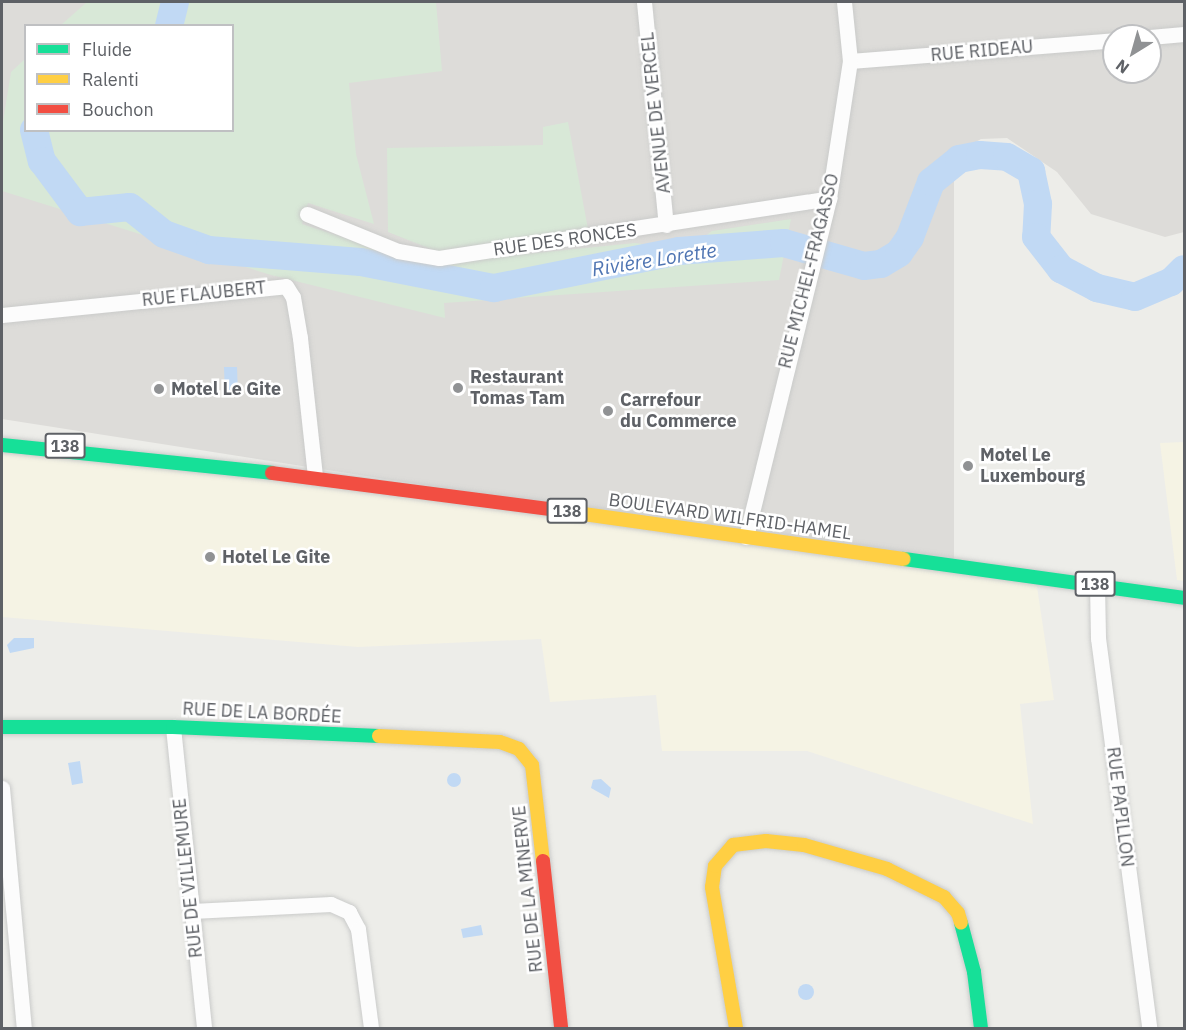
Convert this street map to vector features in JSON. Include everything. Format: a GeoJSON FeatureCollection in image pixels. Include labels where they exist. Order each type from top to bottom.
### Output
{"type":"FeatureCollection","features":[{"type":"Feature","properties":{"kind":"street","name":"AVENUE DE VERCEL"},"geometry":{"type":"LineString","coordinates":[[644,2],[666,225]]}},
{"type":"Feature","properties":{"kind":"street","name":"RUE MICHEL-FRAGASSO"},"geometry":{"type":"LineString","coordinates":[[746,537],[829,198],[850,61],[844,2]]}},
{"type":"Feature","properties":{"kind":"street"},"geometry":{"type":"LineString","coordinates":[[1162,36],[1185,34]]}},
{"type":"Feature","properties":{"kind":"street","name":"RUE RIDEAU"},"geometry":{"type":"LineString","coordinates":[[850,61],[1102,41]]}},
{"type":"Feature","properties":{"kind":"street","name":"RUE DES RONCES"},"geometry":{"type":"LineString","coordinates":[[307,214],[398,251],[439,258],[666,225],[829,198]]}},
{"type":"Feature","properties":{"kind":"street","name":"RUE FLAUBERT"},"geometry":{"type":"LineString","coordinates":[[2,315],[286,286],[293,297],[300,338],[315,477]]}},
{"type":"Feature","properties":{"kind":"street","name":"BOULEVARD WILFRID-HAMEL"},"geometry":{"type":"LineString","coordinates":[[2,435],[128,457]]}},
{"type":"Feature","properties":{"kind":"street","name":"BOULEVARD WILFRID-HAMEL"},"geometry":{"type":"LineString","coordinates":[[2,445],[315,477],[1185,598]]}},
{"type":"Feature","properties":{"kind":"street","name":"RUE PAPILLON"},"geometry":{"type":"LineString","coordinates":[[1097,585],[1098,638],[1149,1029]]}},
{"type":"Feature","properties":{"kind":"street","name":"RUE DE LA BORDÉE"},"geometry":{"type":"LineString","coordinates":[[2,727],[173,727],[500,741],[519,749]]}},
{"type":"Feature","properties":{"kind":"street","name":"RUE DE VILLEMURE"},"geometry":{"type":"LineString","coordinates":[[173,727],[204,1029]]}},
{"type":"Feature","properties":{"kind":"street","name":"RUE DE LA MINERVE"},"geometry":{"type":"LineString","coordinates":[[519,749],[532,765],[561,1029]]}},
{"type":"Feature","properties":{"kind":"street"},"geometry":{"type":"LineString","coordinates":[[2,788],[24,1029]]}},
{"type":"Feature","properties":{"kind":"street"},"geometry":{"type":"LineString","coordinates":[[736,1029],[712,887],[715,866],[733,845],[765,841],[804,846],[887,869],[944,897],[961,923],[974,972],[981,1029]]}},
{"type":"Feature","properties":{"kind":"street"},"geometry":{"type":"LineString","coordinates":[[192,911],[331,904],[349,912],[358,929],[371,1029]]}},
{"type":"Feature","properties":{"kind":"shaded area"},"geometry":{"type":"Polygon","coordinates":[[[2,2],[1184,2],[1184,232],[1165,237],[1091,214],[1057,172],[1007,138],[981,139],[954,154],[954,568],[2,419],[2,2]]]}},
{"type":"Feature","properties":{"kind":"shaded area"},"geometry":{"type":"Polygon","coordinates":[[[2,437],[1036,580],[1054,700],[1020,704],[1033,824],[807,751],[662,751],[656,695],[550,702],[541,639],[358,647],[2,617],[2,437]]]}},
{"type":"Feature","properties":{"kind":"shaded area"},"geometry":{"type":"Polygon","coordinates":[[[1184,442],[1184,581],[1177,580],[1160,443],[1184,442]]]}},
{"type":"Feature","properties":{"kind":"green space"},"geometry":{"type":"Polygon","coordinates":[[[87,2],[436,2],[442,71],[349,83],[356,154],[374,224],[308,203],[302,224],[395,254],[446,262],[635,243],[687,250],[712,231],[791,219],[779,280],[444,303],[445,318],[271,275],[2,191],[2,128],[11,72],[24,60],[24,132],[234,132],[234,24],[62,24],[87,2]]]}},
{"type":"Feature","properties":{"kind":"green space"},"geometry":{"type":"Polygon","coordinates":[[[568,122],[588,229],[441,253],[388,232],[387,148],[543,145],[543,127],[568,122]]]}},
{"type":"Feature","properties":{"kind":"water"},"geometry":{"type":"Polygon","coordinates":[[[224,367],[237,367],[238,395],[225,395],[224,367]]]}},
{"type":"Feature","properties":{"kind":"water"},"geometry":{"type":"Polygon","coordinates":[[[14,638],[34,638],[34,648],[10,653],[7,645],[14,638]]]}},
{"type":"Feature","properties":{"kind":"water"},"geometry":{"type":"Polygon","coordinates":[[[80,761],[83,783],[72,785],[68,763],[80,761]]]}},
{"type":"Feature","properties":{"kind":"water"},"geometry":{"type":"Polygon","coordinates":[[[454,773],[459,775],[461,780],[459,785],[454,787],[449,785],[447,780],[449,775],[454,773]]]}},
{"type":"Feature","properties":{"kind":"water"},"geometry":{"type":"Polygon","coordinates":[[[601,779],[611,788],[609,798],[591,788],[593,780],[601,779]]]}},
{"type":"Feature","properties":{"kind":"water"},"geometry":{"type":"Polygon","coordinates":[[[481,925],[483,935],[463,938],[461,929],[481,925]]]}},
{"type":"Feature","properties":{"kind":"water"},"geometry":{"type":"Polygon","coordinates":[[[803,984],[809,984],[814,992],[812,998],[803,1000],[798,995],[798,989],[803,984]]]}},
{"type":"Feature","properties":{"kind":"waterway","name":"Rivière Lorette"},"geometry":{"type":"LineString","coordinates":[[170,24],[175,2]]}},
{"type":"Feature","properties":{"kind":"waterway","name":"Rivière Lorette"},"geometry":{"type":"LineString","coordinates":[[35,132],[42,161],[80,212],[130,207],[164,234],[209,250],[361,262],[494,288],[679,251],[784,243],[864,266],[881,264],[899,253],[910,237],[931,182],[959,159],[980,155],[1007,157],[1031,171],[1038,204],[1036,237],[1061,269],[1097,288],[1135,297],[1171,282],[1184,269]]}},
{"type":"Feature","properties":{"kind":"traffic: fast"},"geometry":{"type":"LineString","coordinates":[[2,445],[272,473]]}},
{"type":"Feature","properties":{"kind":"traffic: fast"},"geometry":{"type":"LineString","coordinates":[[904,559],[1184,598]]}},
{"type":"Feature","properties":{"kind":"traffic: fast"},"geometry":{"type":"LineString","coordinates":[[2,727],[173,727],[379,736]]}},
{"type":"Feature","properties":{"kind":"traffic: fast"},"geometry":{"type":"LineString","coordinates":[[961,923],[974,972],[981,1028]]}},
{"type":"Feature","properties":{"kind":"traffic: slow"},"geometry":{"type":"LineString","coordinates":[[555,510],[904,559]]}},
{"type":"Feature","properties":{"kind":"traffic: slow"},"geometry":{"type":"LineString","coordinates":[[379,736],[500,742],[519,749],[532,765],[543,861]]}},
{"type":"Feature","properties":{"kind":"traffic: slow"},"geometry":{"type":"LineString","coordinates":[[736,1028],[712,887],[715,866],[733,845],[766,841],[804,845],[887,869],[944,897],[958,913],[961,923]]}},
{"type":"Feature","properties":{"kind":"traffic: jam"},"geometry":{"type":"LineString","coordinates":[[272,473],[555,510]]}},
{"type":"Feature","properties":{"kind":"traffic: jam"},"geometry":{"type":"LineString","coordinates":[[543,861],[561,1028]]}},
{"type":"Feature","properties":{"kind":"place","name":"Restaurant Tomas Tam"},"geometry":{"type":"Point","coordinates":[458,388]}},
{"type":"Feature","properties":{"kind":"place","name":"Motel Le Gite"},"geometry":{"type":"Point","coordinates":[159,389]}},
{"type":"Feature","properties":{"kind":"place","name":"Carrefour du Commerce"},"geometry":{"type":"Point","coordinates":[608,411]}},
{"type":"Feature","properties":{"kind":"place","name":"Motel Le Luxembourg"},"geometry":{"type":"Point","coordinates":[968,466]}},
{"type":"Feature","properties":{"kind":"place","name":"Hotel Le Gite"},"geometry":{"type":"Point","coordinates":[210,557]}}]}
